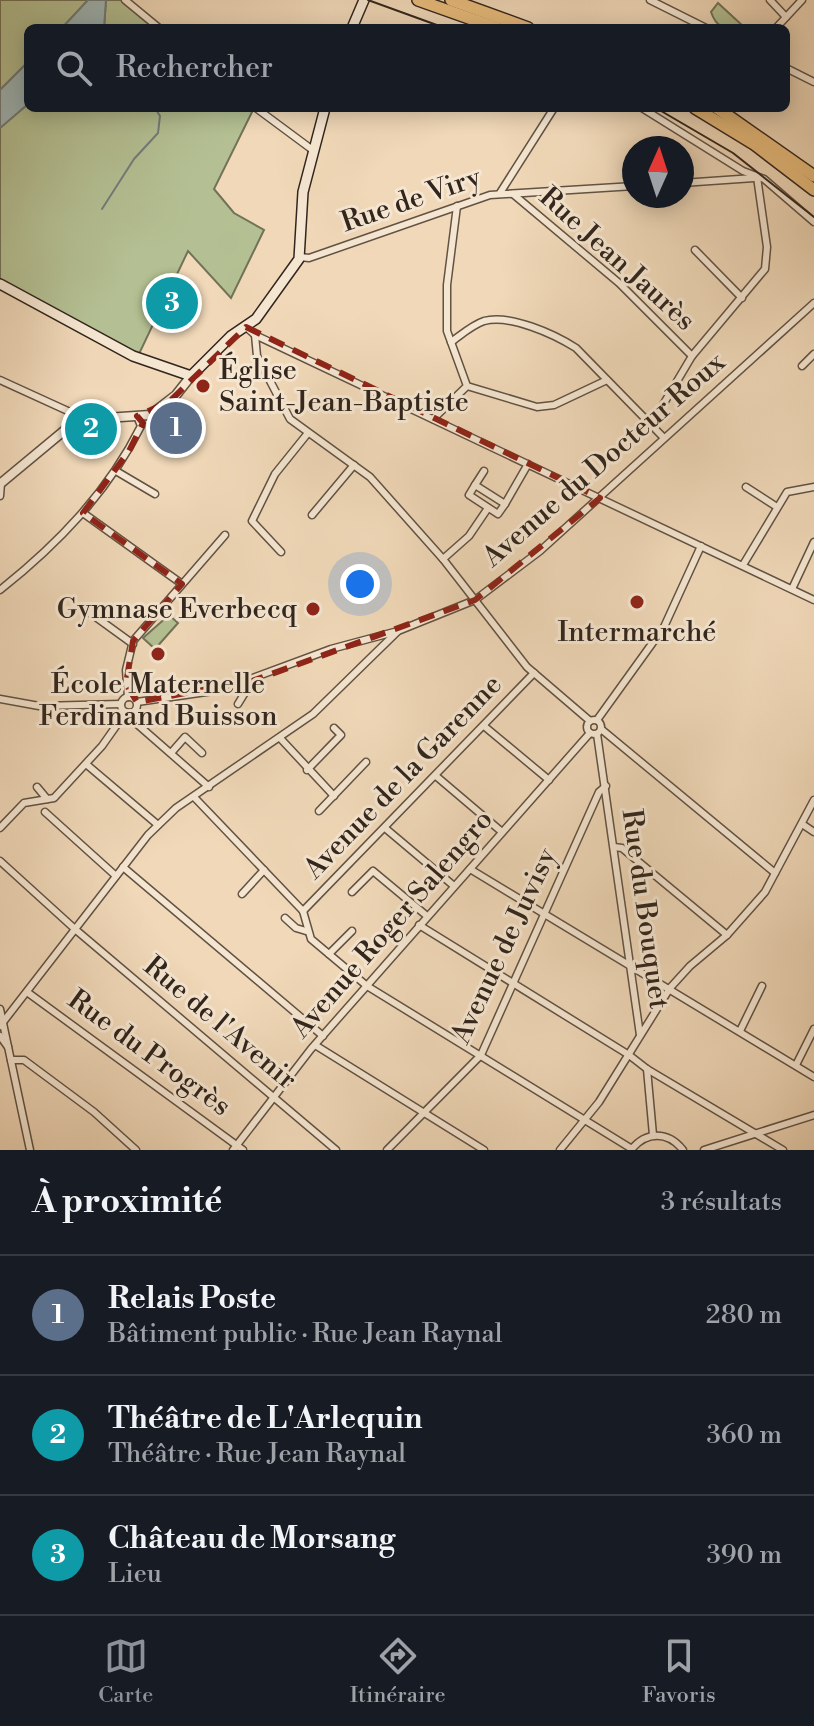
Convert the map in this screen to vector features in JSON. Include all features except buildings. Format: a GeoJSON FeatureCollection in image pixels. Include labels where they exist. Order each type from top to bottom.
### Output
{"type":"FeatureCollection","features":[{"type":"Feature","properties":{"kind":"highway"},"geometry":{"type":"LineString","coordinates":[[418,0],[486,24]]}},
{"type":"Feature","properties":{"kind":"highway"},"geometry":{"type":"LineString","coordinates":[[451,0],[517,24]]}},
{"type":"Feature","properties":{"kind":"highway"},"geometry":{"type":"LineString","coordinates":[[702,112],[754,144],[814,190]]}},
{"type":"Feature","properties":{"kind":"highway"},"geometry":{"type":"LineString","coordinates":[[723,112],[814,176]]}},
{"type":"Feature","properties":{"kind":"main road"},"geometry":{"type":"LineString","coordinates":[[357,24],[364,0]]}},
{"type":"Feature","properties":{"kind":"main road"},"geometry":{"type":"LineString","coordinates":[[0,284],[133,356],[191,376],[231,336],[264,311],[300,257],[302,201],[324,112]]}},
{"type":"Feature","properties":{"kind":"street"},"geometry":{"type":"LineString","coordinates":[[125,0],[154,24]]}},
{"type":"Feature","properties":{"kind":"street"},"geometry":{"type":"LineString","coordinates":[[650,0],[698,24]]}},
{"type":"Feature","properties":{"kind":"street"},"geometry":{"type":"LineString","coordinates":[[770,0],[786,17]]}},
{"type":"Feature","properties":{"kind":"street"},"geometry":{"type":"LineString","coordinates":[[780,24],[802,0]]}},
{"type":"Feature","properties":{"kind":"street"},"geometry":{"type":"LineString","coordinates":[[790,70],[814,82]]}},
{"type":"Feature","properties":{"kind":"street"},"geometry":{"type":"LineString","coordinates":[[261,112],[314,151]]}},
{"type":"Feature","properties":{"kind":"street"},"geometry":{"type":"LineString","coordinates":[[500,193],[551,112]]}},
{"type":"Feature","properties":{"kind":"street"},"geometry":{"type":"LineString","coordinates":[[649,112],[764,179],[814,222]]}},
{"type":"Feature","properties":{"kind":"street"},"geometry":{"type":"LineString","coordinates":[[694,182],[757,177]]}},
{"type":"Feature","properties":{"kind":"street"},"geometry":{"type":"LineString","coordinates":[[651,425],[692,356],[761,275],[767,262],[757,177]]}},
{"type":"Feature","properties":{"kind":"street","name":"Rue de Viry"},"geometry":{"type":"LineString","coordinates":[[300,257],[309,258],[500,193],[622,187]]}},
{"type":"Feature","properties":{"kind":"street","name":"Rue Jean Jaurès"},"geometry":{"type":"LineString","coordinates":[[513,194],[619,283],[692,356]]}},
{"type":"Feature","properties":{"kind":"street"},"geometry":{"type":"LineString","coordinates":[[457,206],[447,285],[447,331],[467,386]]}},
{"type":"Feature","properties":{"kind":"street"},"geometry":{"type":"LineString","coordinates":[[695,250],[742,298]]}},
{"type":"Feature","properties":{"kind":"street","name":"Avenue du Docteur Roux"},"geometry":{"type":"LineString","coordinates":[[2,1024],[158,825],[313,714],[398,631],[475,600],[540,551],[814,303]]}},
{"type":"Feature","properties":{"kind":"street"},"geometry":{"type":"LineString","coordinates":[[451,342],[481,322],[499,319],[561,339],[576,348],[664,438]]}},
{"type":"Feature","properties":{"kind":"street"},"geometry":{"type":"LineString","coordinates":[[246,327],[255,335],[814,600]]}},
{"type":"Feature","properties":{"kind":"street"},"geometry":{"type":"LineString","coordinates":[[255,335],[253,344],[259,360],[290,419],[375,482],[443,559],[534,673],[593,720],[606,786]]}},
{"type":"Feature","properties":{"kind":"street"},"geometry":{"type":"LineString","coordinates":[[802,366],[814,354]]}},
{"type":"Feature","properties":{"kind":"street"},"geometry":{"type":"LineString","coordinates":[[0,496],[0,483],[77,420],[150,415],[169,402],[191,376]]}},
{"type":"Feature","properties":{"kind":"street"},"geometry":{"type":"LineString","coordinates":[[0,380],[70,412],[77,420]]}},
{"type":"Feature","properties":{"kind":"street"},"geometry":{"type":"LineString","coordinates":[[467,386],[537,407],[554,405],[607,380]]}},
{"type":"Feature","properties":{"kind":"street"},"geometry":{"type":"LineString","coordinates":[[433,419],[467,386]]}},
{"type":"Feature","properties":{"kind":"street"},"geometry":{"type":"LineString","coordinates":[[0,590],[83,513],[116,471],[141,426],[137,416]]}},
{"type":"Feature","properties":{"kind":"street"},"geometry":{"type":"LineString","coordinates":[[281,552],[253,526],[257,509],[275,474],[308,433]]}},
{"type":"Feature","properties":{"kind":"street"},"geometry":{"type":"LineString","coordinates":[[484,471],[469,495],[498,514],[528,464]]}},
{"type":"Feature","properties":{"kind":"street"},"geometry":{"type":"LineString","coordinates":[[312,515],[354,465]]}},
{"type":"Feature","properties":{"kind":"street"},"geometry":{"type":"LineString","coordinates":[[116,471],[155,494]]}},
{"type":"Feature","properties":{"kind":"street"},"geometry":{"type":"LineString","coordinates":[[475,485],[505,504]]}},
{"type":"Feature","properties":{"kind":"street"},"geometry":{"type":"LineString","coordinates":[[746,487],[777,507]]}},
{"type":"Feature","properties":{"kind":"street"},"geometry":{"type":"LineString","coordinates":[[743,565],[777,507],[791,490],[814,487]]}},
{"type":"Feature","properties":{"kind":"street"},"geometry":{"type":"LineString","coordinates":[[443,559],[469,536],[488,508]]}},
{"type":"Feature","properties":{"kind":"street"},"geometry":{"type":"LineString","coordinates":[[257,509],[265,513]]}},
{"type":"Feature","properties":{"kind":"street"},"geometry":{"type":"LineString","coordinates":[[83,513],[182,584]]}},
{"type":"Feature","properties":{"kind":"street"},"geometry":{"type":"LineString","coordinates":[[0,699],[39,706],[121,704],[128,697],[126,670],[133,644],[225,535]]}},
{"type":"Feature","properties":{"kind":"street"},"geometry":{"type":"LineString","coordinates":[[792,589],[814,542]]}},
{"type":"Feature","properties":{"kind":"street"},"geometry":{"type":"LineString","coordinates":[[701,546],[664,627],[586,727],[775,873]]}},
{"type":"Feature","properties":{"kind":"street"},"geometry":{"type":"LineString","coordinates":[[82,607],[133,644]]}},
{"type":"Feature","properties":{"kind":"street"},"geometry":{"type":"LineString","coordinates":[[128,697],[137,702],[202,694],[252,681],[373,636],[398,631]]}},
{"type":"Feature","properties":{"kind":"street","name":"Avenue de la Garenne"},"geometry":{"type":"LineString","coordinates":[[303,911],[534,673]]}},
{"type":"Feature","properties":{"kind":"street"},"geometry":{"type":"LineString","coordinates":[[238,704],[252,681]]}},
{"type":"Feature","properties":{"kind":"street"},"geometry":{"type":"LineString","coordinates":[[0,828],[24,803],[54,798],[128,712],[136,709],[137,702]]}},
{"type":"Feature","properties":{"kind":"street"},"geometry":{"type":"LineString","coordinates":[[121,704],[209,787]]}},
{"type":"Feature","properties":{"kind":"street"},"geometry":{"type":"LineString","coordinates":[[484,726],[549,780]]}},
{"type":"Feature","properties":{"kind":"street"},"geometry":{"type":"LineString","coordinates":[[307,770],[341,735],[334,728]]}},
{"type":"Feature","properties":{"kind":"street","name":"Avenue Roger Salengro"},"geometry":{"type":"LineString","coordinates":[[238,1148],[272,1096],[315,1045],[502,832],[596,732]]}},
{"type":"Feature","properties":{"kind":"street"},"geometry":{"type":"LineString","coordinates":[[171,753],[185,737],[202,753]]}},
{"type":"Feature","properties":{"kind":"street"},"geometry":{"type":"LineString","coordinates":[[280,738],[334,796]]}},
{"type":"Feature","properties":{"kind":"street"},"geometry":{"type":"LineString","coordinates":[[319,811],[366,762]]}},
{"type":"Feature","properties":{"kind":"street"},"geometry":{"type":"LineString","coordinates":[[86,764],[158,825]]}},
{"type":"Feature","properties":{"kind":"street"},"geometry":{"type":"LineString","coordinates":[[436,776],[502,832]]}},
{"type":"Feature","properties":{"kind":"street","name":"Rue du Bouquet"},"geometry":{"type":"LineString","coordinates":[[606,786],[640,1037]]}},
{"type":"Feature","properties":{"kind":"street","name":"Avenue de Juvisy"},"geometry":{"type":"LineString","coordinates":[[387,1150],[481,1055],[599,792],[606,786]]}},
{"type":"Feature","properties":{"kind":"street"},"geometry":{"type":"LineString","coordinates":[[37,787],[47,799]]}},
{"type":"Feature","properties":{"kind":"street"},"geometry":{"type":"LineString","coordinates":[[194,797],[303,911],[306,931]]}},
{"type":"Feature","properties":{"kind":"street"},"geometry":{"type":"LineString","coordinates":[[560,1150],[599,1102],[670,988],[690,966],[727,935],[765,892],[814,800]]}},
{"type":"Feature","properties":{"kind":"street"},"geometry":{"type":"LineString","coordinates":[[45,812],[116,876]]}},
{"type":"Feature","properties":{"kind":"street"},"geometry":{"type":"LineString","coordinates":[[802,824],[814,832]]}},
{"type":"Feature","properties":{"kind":"street"},"geometry":{"type":"LineString","coordinates":[[385,828],[454,886]]}},
{"type":"Feature","properties":{"kind":"street"},"geometry":{"type":"LineString","coordinates":[[614,847],[622,848],[727,935]]}},
{"type":"Feature","properties":{"kind":"street","name":"Rue de l'Avenir"},"geometry":{"type":"LineString","coordinates":[[0,861],[76,930],[336,1150]]}},
{"type":"Feature","properties":{"kind":"street"},"geometry":{"type":"LineString","coordinates":[[123,867],[323,1036]]}},
{"type":"Feature","properties":{"kind":"street"},"geometry":{"type":"LineString","coordinates":[[470,869],[814,1077]]}},
{"type":"Feature","properties":{"kind":"street"},"geometry":{"type":"LineString","coordinates":[[242,894],[264,870]]}},
{"type":"Feature","properties":{"kind":"street"},"geometry":{"type":"LineString","coordinates":[[352,892],[373,871],[427,916]]}},
{"type":"Feature","properties":{"kind":"street"},"geometry":{"type":"LineString","coordinates":[[285,918],[296,928],[306,931],[367,986],[632,1150],[640,1140],[653,1135],[673,1140],[683,1150]]}},
{"type":"Feature","properties":{"kind":"street"},"geometry":{"type":"LineString","coordinates":[[419,925],[647,1069],[783,1150]]}},
{"type":"Feature","properties":{"kind":"street"},"geometry":{"type":"LineString","coordinates":[[329,954],[352,931]]}},
{"type":"Feature","properties":{"kind":"street"},"geometry":{"type":"LineString","coordinates":[[740,1031],[762,986]]}},
{"type":"Feature","properties":{"kind":"street","name":"Rue du Progrès"},"geometry":{"type":"LineString","coordinates":[[27,992],[238,1148]]}},
{"type":"Feature","properties":{"kind":"street"},"geometry":{"type":"LineString","coordinates":[[0,1009],[30,1150]]}},
{"type":"Feature","properties":{"kind":"street"},"geometry":{"type":"LineString","coordinates":[[796,1065],[814,1029]]}},
{"type":"Feature","properties":{"kind":"street"},"geometry":{"type":"LineString","coordinates":[[0,1036],[9,1050]]}},
{"type":"Feature","properties":{"kind":"street"},"geometry":{"type":"LineString","coordinates":[[315,1045],[484,1150]]}},
{"type":"Feature","properties":{"kind":"street"},"geometry":{"type":"LineString","coordinates":[[11,1060],[24,1060],[94,1112],[136,1150]]}},
{"type":"Feature","properties":{"kind":"street"},"geometry":{"type":"LineString","coordinates":[[647,1069],[653,1135]]}},
{"type":"Feature","properties":{"kind":"street"},"geometry":{"type":"LineString","coordinates":[[704,1150],[814,1115]]}},
{"type":"Feature","properties":{"kind":"highlighted area"},"geometry":{"type":"Polygon","coordinates":[[[246,327],[600,498],[475,600],[252,681],[137,702],[126,684],[133,641],[182,584],[83,513],[129,451],[143,423],[137,416],[169,402],[246,327]]]}},
{"type":"Feature","properties":{"kind":"green space"},"geometry":{"type":"Polygon","coordinates":[[[0,0],[88,0],[66,24],[24,24],[24,66],[0,90],[0,0]]]}},
{"type":"Feature","properties":{"kind":"green space"},"geometry":{"type":"Polygon","coordinates":[[[106,0],[125,0],[154,24],[104,24],[106,0]]]}},
{"type":"Feature","properties":{"kind":"green space"},"geometry":{"type":"Polygon","coordinates":[[[718,3],[741,24],[718,24],[711,12],[718,3]]]}},
{"type":"Feature","properties":{"kind":"green space"},"geometry":{"type":"Polygon","coordinates":[[[24,107],[24,112],[252,112],[214,189],[234,213],[264,230],[231,298],[188,251],[139,354],[0,281],[0,128],[24,107]]]}},
{"type":"Feature","properties":{"kind":"green space"},"geometry":{"type":"Polygon","coordinates":[[[169,615],[178,623],[155,649],[143,638],[169,615]]]}},
{"type":"Feature","properties":{"kind":"water"},"geometry":{"type":"Polygon","coordinates":[[[88,0],[106,0],[104,24],[66,24],[88,0]]]}},
{"type":"Feature","properties":{"kind":"water"},"geometry":{"type":"Polygon","coordinates":[[[24,66],[24,107],[0,128],[0,90],[24,66]]]}},
{"type":"Feature","properties":{"kind":"waterway"},"geometry":{"type":"LineString","coordinates":[[102,209],[134,159],[158,133],[160,116],[158,112]]}},
{"type":"Feature","properties":{"kind":"tram line"},"geometry":{"type":"LineString","coordinates":[[368,0],[434,24]]}},
{"type":"Feature","properties":{"kind":"tram line"},"geometry":{"type":"LineString","coordinates":[[663,112],[733,153],[814,217]]}},
{"type":"Feature","properties":{"kind":"place","name":"Château de Morsang"},"geometry":{"type":"Point","coordinates":[172,303]}},
{"type":"Feature","properties":{"kind":"place","name":"Église Saint-Jean-Baptiste"},"geometry":{"type":"Point","coordinates":[203,386]}},
{"type":"Feature","properties":{"kind":"place","name":"Relais Poste"},"geometry":{"type":"Point","coordinates":[176,428]}},
{"type":"Feature","properties":{"kind":"place","name":"Théâtre de L'Arlequin"},"geometry":{"type":"Point","coordinates":[91,429]}},
{"type":"Feature","properties":{"kind":"place","name":"Intermarché"},"geometry":{"type":"Point","coordinates":[637,602]}},
{"type":"Feature","properties":{"kind":"place","name":"Gymnase Everbecq"},"geometry":{"type":"Point","coordinates":[313,609]}},
{"type":"Feature","properties":{"kind":"place","name":"École Maternelle Ferdinand Buisson"},"geometry":{"type":"Point","coordinates":[158,654]}}]}
